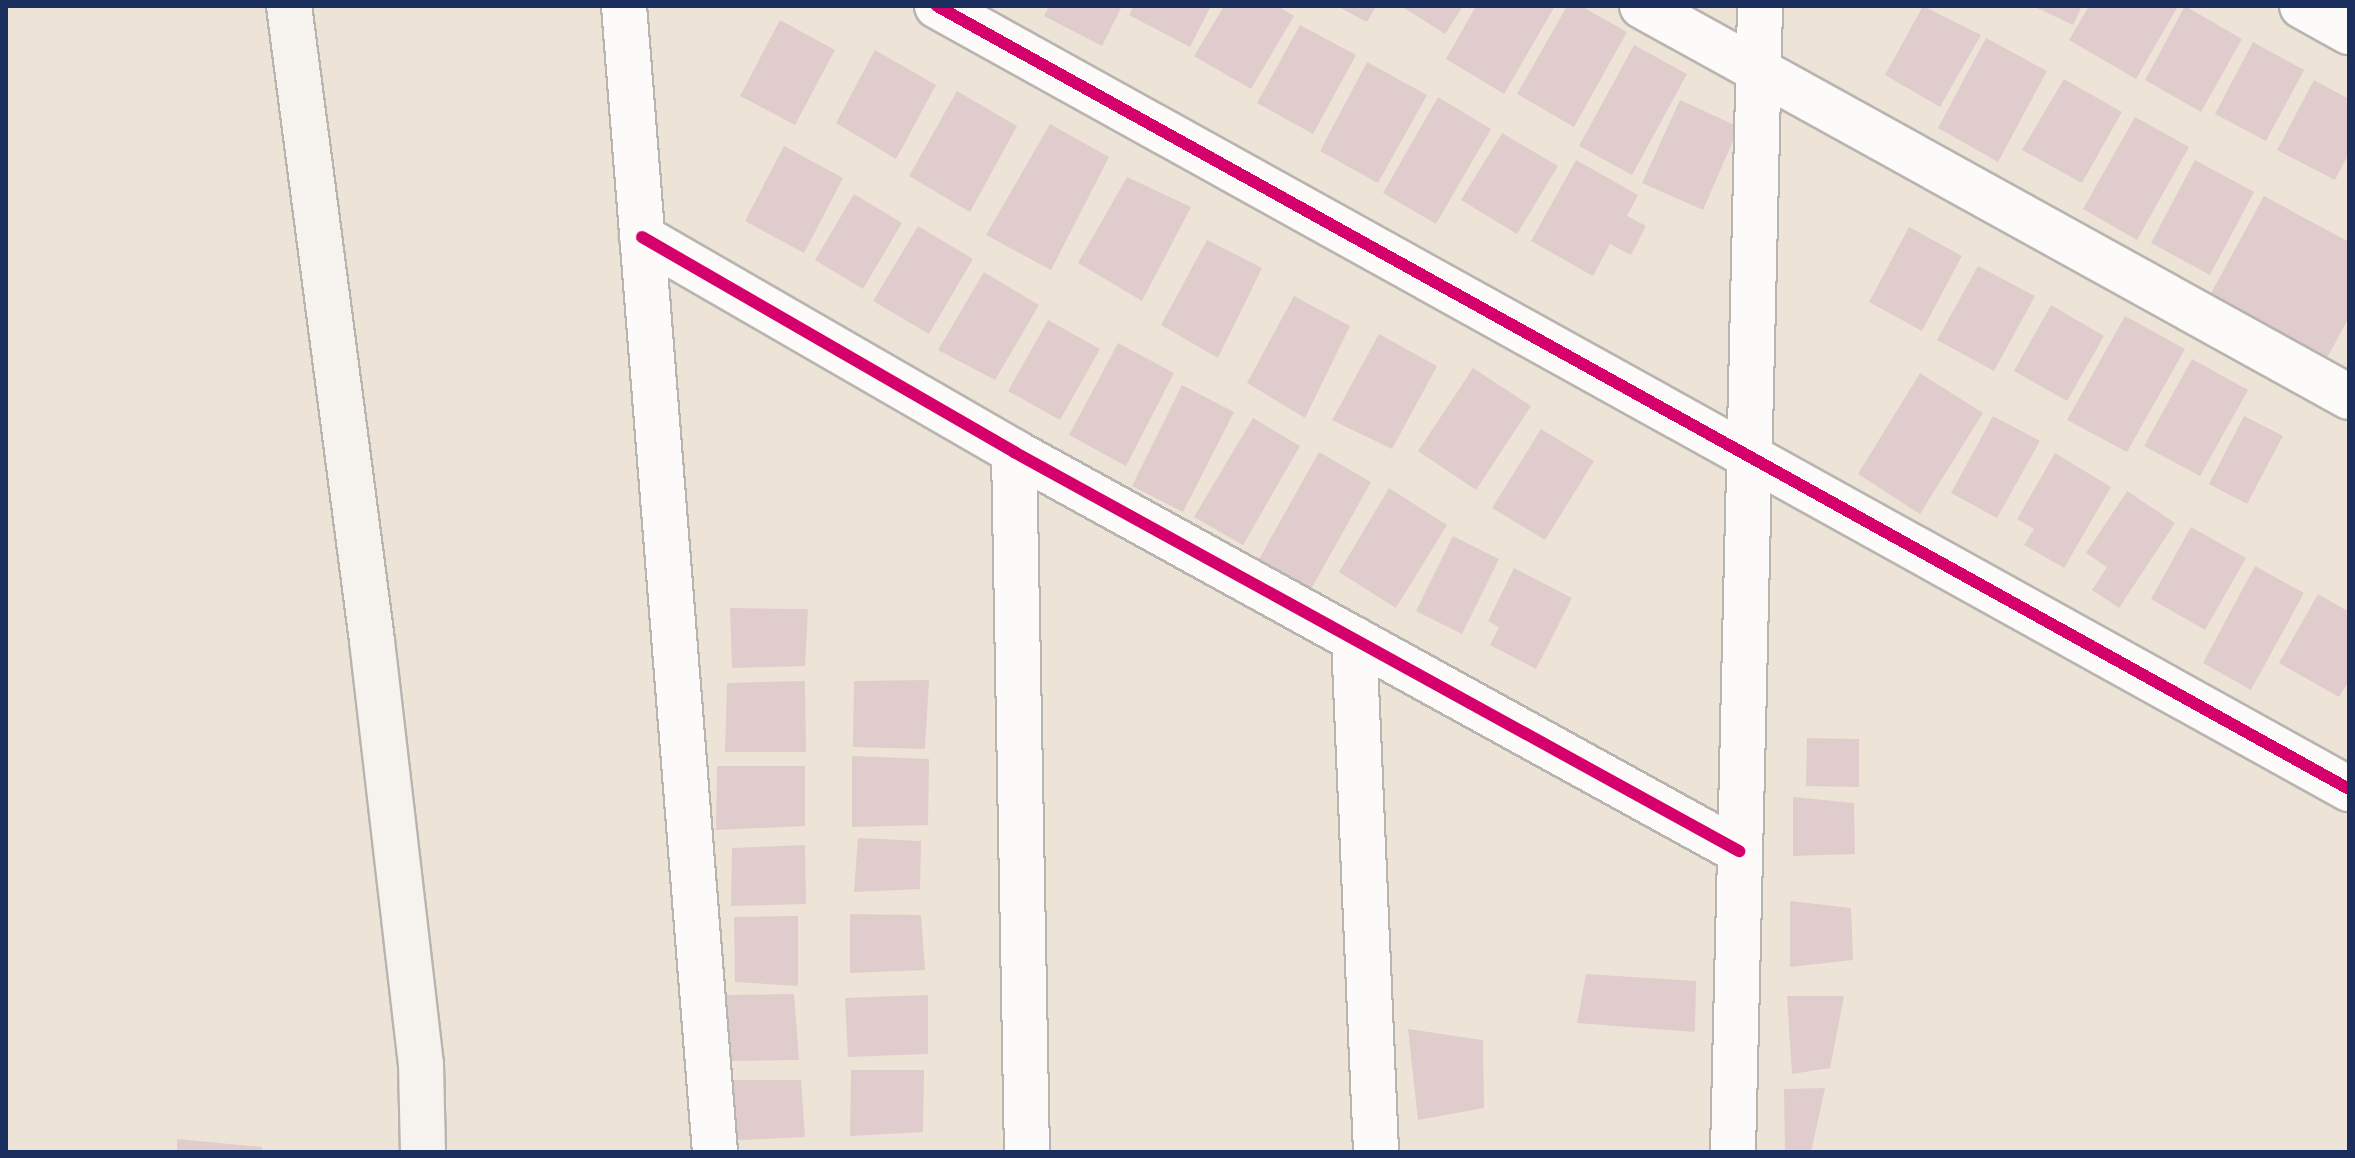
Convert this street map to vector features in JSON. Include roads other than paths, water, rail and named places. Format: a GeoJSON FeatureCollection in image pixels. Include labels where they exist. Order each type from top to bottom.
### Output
{"type":"FeatureCollection","features":[{"type":"Feature","properties":{"kind":"street"},"geometry":{"type":"LineString","coordinates":[[289,6],[372,641],[421,1064],[423,1152]]}},
{"type":"Feature","properties":{"kind":"street"},"geometry":{"type":"LineString","coordinates":[[624,6],[715,1152]]}},
{"type":"Feature","properties":{"kind":"street"},"geometry":{"type":"LineString","coordinates":[[937,6],[1752,454],[2349,789]]}},
{"type":"Feature","properties":{"kind":"street"},"geometry":{"type":"LineString","coordinates":[[1642,6],[2349,397]]}},
{"type":"Feature","properties":{"kind":"street"},"geometry":{"type":"LineString","coordinates":[[1733,1152],[1762,73],[1760,6]]}},
{"type":"Feature","properties":{"kind":"street"},"geometry":{"type":"LineString","coordinates":[[2302,6],[2349,32]]}},
{"type":"Feature","properties":{"kind":"street"},"geometry":{"type":"LineString","coordinates":[[642,237],[1014,452],[1739,851]]}},
{"type":"Feature","properties":{"kind":"street"},"geometry":{"type":"LineString","coordinates":[[1014,452],[1027,1152]]}},
{"type":"Feature","properties":{"kind":"street"},"geometry":{"type":"LineString","coordinates":[[1354,639],[1376,1152]]}}]}
